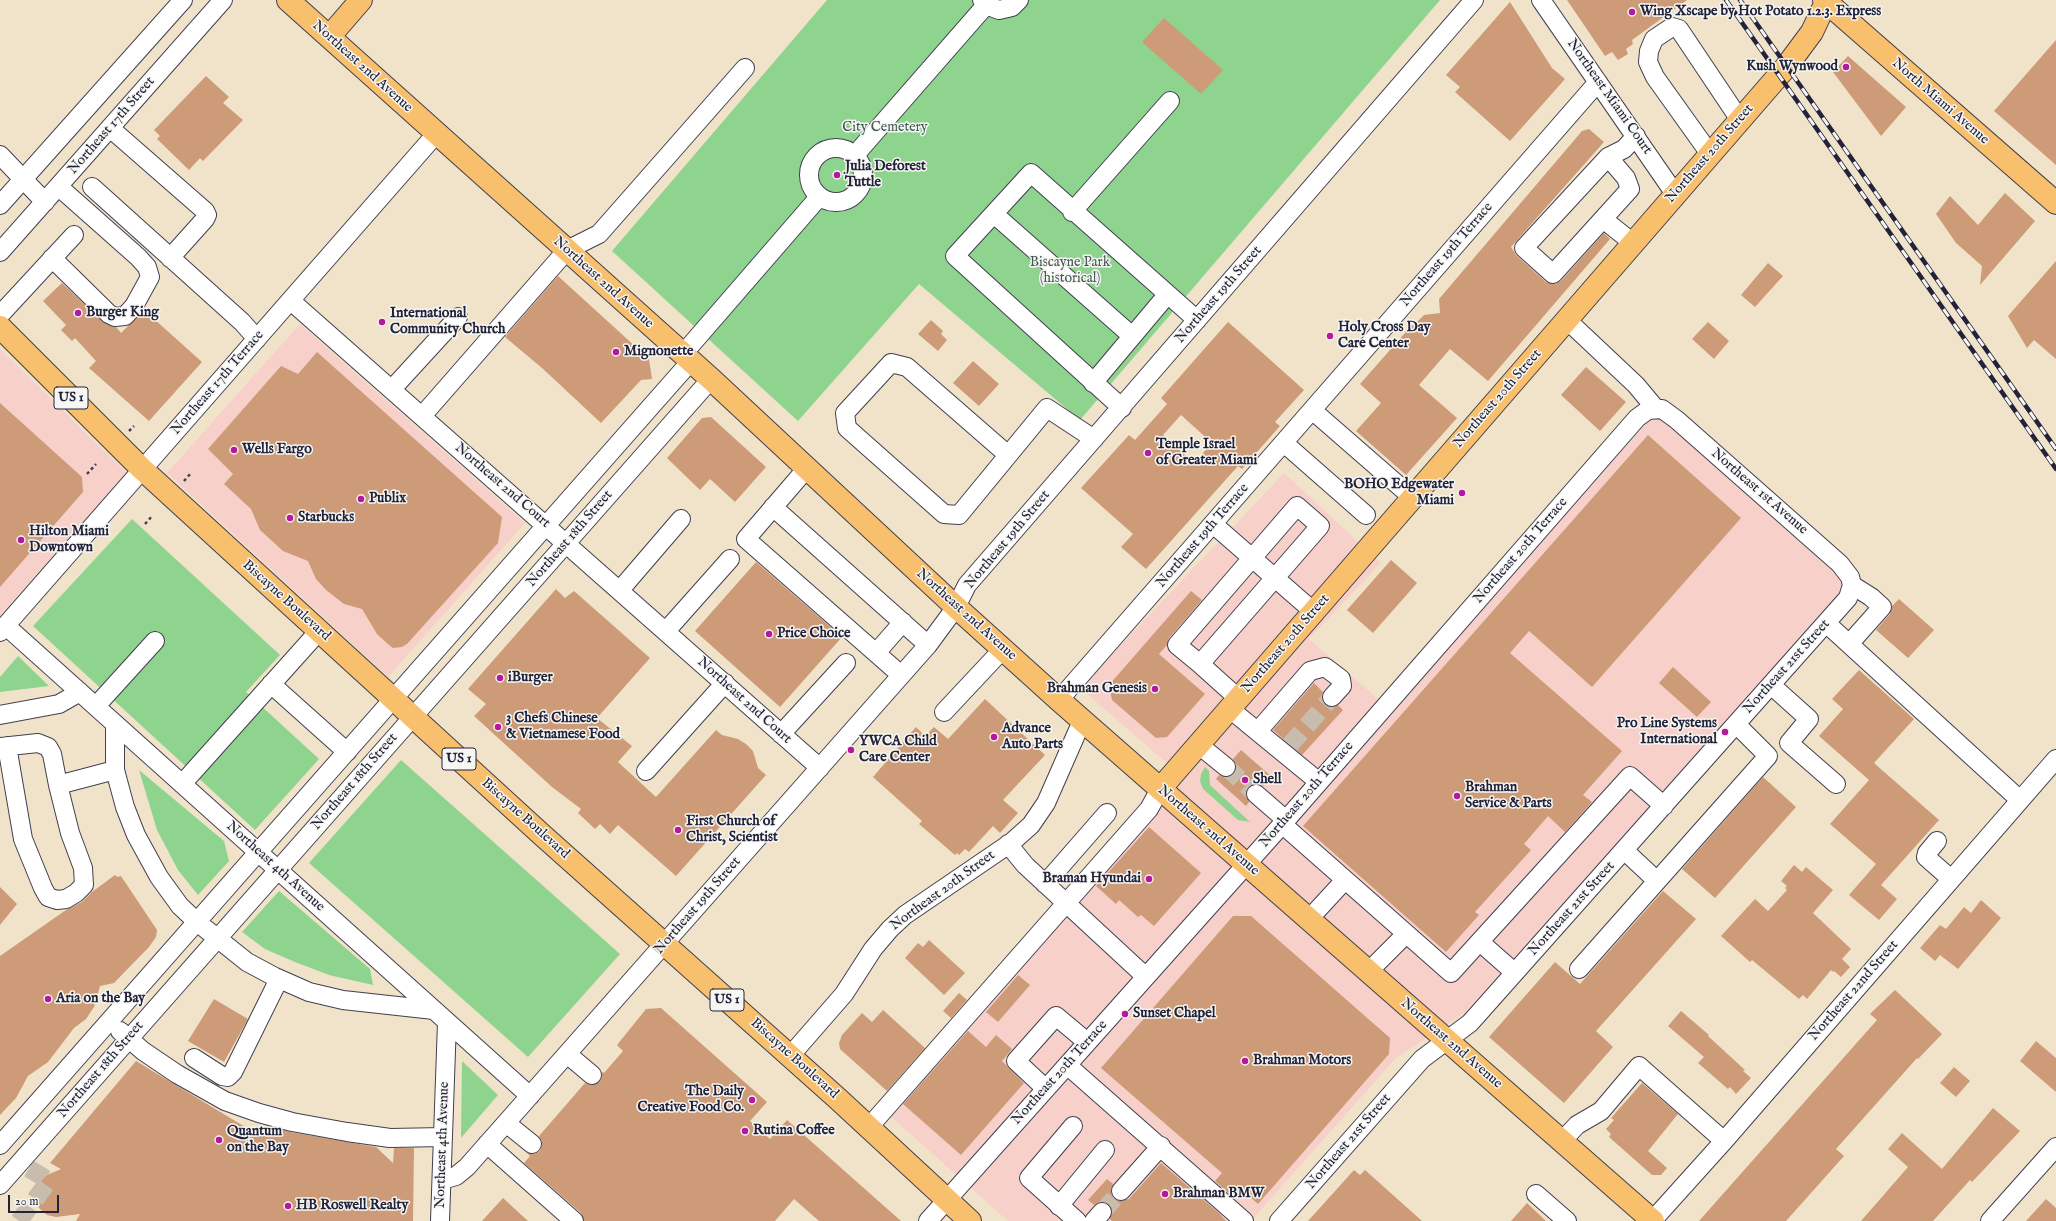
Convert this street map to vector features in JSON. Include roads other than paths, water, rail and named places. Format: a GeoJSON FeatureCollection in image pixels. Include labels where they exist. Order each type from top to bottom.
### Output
{"type":"FeatureCollection","features":[{"type":"Feature","properties":{"kind":"main road"},"geometry":{"type":"LineString","coordinates":[[329,37],[361,0]]}},
{"type":"Feature","properties":{"kind":"main road","name":"Northeast 20th Street"},"geometry":{"type":"LineString","coordinates":[[1160,789],[1786,67],[1812,32],[1825,1]]}},
{"type":"Feature","properties":{"kind":"main road","name":"North Miami Avenue"},"geometry":{"type":"LineString","coordinates":[[1825,1],[2056,203]]}},
{"type":"Feature","properties":{"kind":"main road","name":"Northeast 2nd Avenue"},"geometry":{"type":"LineString","coordinates":[[294,2],[329,37],[436,134],[711,379],[956,607],[1082,721],[1652,1221]]}},
{"type":"Feature","properties":{"kind":"main road","name":"Biscayne Boulevard"},"geometry":{"type":"LineString","coordinates":[[0,327],[142,470],[393,699],[869,1127],[970,1221]]}},
{"type":"Feature","properties":{"kind":"street"},"geometry":{"type":"LineString","coordinates":[[0,205],[183,0]]}},
{"type":"Feature","properties":{"kind":"street","name":"Northeast 17th Street"},"geometry":{"type":"LineString","coordinates":[[0,252],[223,0]]}},
{"type":"Feature","properties":{"kind":"street"},"geometry":{"type":"LineString","coordinates":[[856,155],[984,2],[999,10],[1012,6],[1019,0]]}},
{"type":"Feature","properties":{"kind":"street","name":"Northeast 19th Street"},"geometry":{"type":"LineString","coordinates":[[442,1180],[456,1176],[467,1167],[928,645],[956,607],[968,585],[1474,0]]}},
{"type":"Feature","properties":{"kind":"street","name":"Northeast Miami Court"},"geometry":{"type":"LineString","coordinates":[[1541,0],[1675,194]]}},
{"type":"Feature","properties":{"kind":"street"},"geometry":{"type":"LineString","coordinates":[[1710,154],[1655,77],[1648,62],[1649,51],[1654,39],[1672,27],[1679,29],[1740,120]]}},
{"type":"Feature","properties":{"kind":"street"},"geometry":{"type":"LineString","coordinates":[[422,416],[567,250],[599,234],[745,68]]}},
{"type":"Feature","properties":{"kind":"street","name":"Northeast 19th Terrace"},"geometry":{"type":"LineString","coordinates":[[1059,700],[1598,82]]}},
{"type":"Feature","properties":{"kind":"street"},"geometry":{"type":"LineString","coordinates":[[1072,212],[1170,101]]}},
{"type":"Feature","properties":{"kind":"street"},"geometry":{"type":"LineString","coordinates":[[110,128],[205,211],[207,215],[170,258]]}},
{"type":"Feature","properties":{"kind":"street","name":"Northeast 17th Terrace"},"geometry":{"type":"LineString","coordinates":[[3,629],[436,134]]}},
{"type":"Feature","properties":{"kind":"street"},"geometry":{"type":"LineString","coordinates":[[1608,157],[1626,178],[1630,188],[1553,274],[1524,248],[1608,157],[1624,149],[1636,136]]}},
{"type":"Feature","properties":{"kind":"street"},"geometry":{"type":"LineString","coordinates":[[840,148],[856,155],[864,172],[863,181],[854,197],[837,203],[828,202],[819,198],[809,183],[810,170],[815,157],[826,150],[840,148]]}},
{"type":"Feature","properties":{"kind":"street"},"geometry":{"type":"LineString","coordinates":[[0,155],[45,202]]}},
{"type":"Feature","properties":{"kind":"street"},"geometry":{"type":"LineString","coordinates":[[1122,408],[955,256],[1031,173],[1072,212],[1197,320]]}},
{"type":"Feature","properties":{"kind":"street"},"geometry":{"type":"LineString","coordinates":[[52,258],[109,314],[115,317],[125,316],[134,306],[150,276],[147,267],[138,257],[59,187]]}},
{"type":"Feature","properties":{"kind":"street"},"geometry":{"type":"LineString","coordinates":[[92,187],[242,322],[257,339]]}},
{"type":"Feature","properties":{"kind":"street","name":"Northeast 18th Street"},"geometry":{"type":"LineString","coordinates":[[0,1145],[546,525],[687,358],[819,198]]}},
{"type":"Feature","properties":{"kind":"street"},"geometry":{"type":"LineString","coordinates":[[994,214],[1132,336]]}},
{"type":"Feature","properties":{"kind":"street"},"geometry":{"type":"LineString","coordinates":[[1603,218],[1633,243]]}},
{"type":"Feature","properties":{"kind":"street"},"geometry":{"type":"LineString","coordinates":[[0,315],[74,235]]}},
{"type":"Feature","properties":{"kind":"street"},"geometry":{"type":"LineString","coordinates":[[1093,383],[1167,295]]}},
{"type":"Feature","properties":{"kind":"street","name":"Northeast 2nd Court"},"geometry":{"type":"LineString","coordinates":[[291,301],[567,542],[820,768]]}},
{"type":"Feature","properties":{"kind":"street"},"geometry":{"type":"LineString","coordinates":[[392,389],[458,317]]}},
{"type":"Feature","properties":{"kind":"street"},"geometry":{"type":"LineString","coordinates":[[1567,320],[1636,385],[1656,409]]}},
{"type":"Feature","properties":{"kind":"street"},"geometry":{"type":"LineString","coordinates":[[1008,455],[907,367],[891,363],[846,413],[846,428],[944,514],[959,516],[1047,408],[1094,439]]}},
{"type":"Feature","properties":{"kind":"street","name":"Northeast 18th Street"},"geometry":{"type":"LineString","coordinates":[[0,1185],[24,1165],[129,1040],[217,939],[711,379]]}},
{"type":"Feature","properties":{"kind":"street","name":"Northeast 1st Avenue"},"geometry":{"type":"LineString","coordinates":[[1656,409],[1662,409],[1677,420],[1840,564],[1848,573],[1852,586]]}},
{"type":"Feature","properties":{"kind":"street","name":"Northeast 20th Terrace"},"geometry":{"type":"LineString","coordinates":[[928,1221],[1284,822],[1637,418],[1648,410],[1656,409]]}},
{"type":"Feature","properties":{"kind":"street"},"geometry":{"type":"LineString","coordinates":[[1312,410],[1412,498]]}},
{"type":"Feature","properties":{"kind":"street"},"geometry":{"type":"LineString","coordinates":[[1284,443],[1366,515]]}},
{"type":"Feature","properties":{"kind":"street"},"geometry":{"type":"LineString","coordinates":[[807,468],[746,539],[901,675]]}},
{"type":"Feature","properties":{"kind":"street"},"geometry":{"type":"LineString","coordinates":[[773,506],[928,645]]}},
{"type":"Feature","properties":{"kind":"street"},"geometry":{"type":"LineString","coordinates":[[1200,664],[1320,526],[1298,506],[1177,645],[1200,664],[1258,732],[1286,749],[1319,782]]}},
{"type":"Feature","properties":{"kind":"street"},"geometry":{"type":"LineString","coordinates":[[620,590],[681,518]]}},
{"type":"Feature","properties":{"kind":"street"},"geometry":{"type":"LineString","coordinates":[[1213,524],[1314,612]]}},
{"type":"Feature","properties":{"kind":"street"},"geometry":{"type":"LineString","coordinates":[[666,631],[730,559]]}},
{"type":"Feature","properties":{"kind":"street"},"geometry":{"type":"LineString","coordinates":[[1850,643],[1882,607],[1872,597],[1852,586]]}},
{"type":"Feature","properties":{"kind":"street","name":"Northeast 21st Street"},"geometry":{"type":"LineString","coordinates":[[1279,1221],[1422,1059],[1470,1023],[1843,605],[1851,591],[1852,586]]}},
{"type":"Feature","properties":{"kind":"street"},"geometry":{"type":"LineString","coordinates":[[876,653],[903,622]]}},
{"type":"Feature","properties":{"kind":"street"},"geometry":{"type":"LineString","coordinates":[[1826,623],[1850,643],[2020,800]]}},
{"type":"Feature","properties":{"kind":"street","name":"Northeast 4th Avenue"},"geometry":{"type":"LineString","coordinates":[[3,629],[96,706],[530,1096]]}},
{"type":"Feature","properties":{"kind":"street"},"geometry":{"type":"LineString","coordinates":[[182,784],[319,631]]}},
{"type":"Feature","properties":{"kind":"street"},"geometry":{"type":"LineString","coordinates":[[96,706],[155,641]]}},
{"type":"Feature","properties":{"kind":"street"},"geometry":{"type":"LineString","coordinates":[[944,712],[1003,649]]}},
{"type":"Feature","properties":{"kind":"street"},"geometry":{"type":"LineString","coordinates":[[781,734],[846,663]]}},
{"type":"Feature","properties":{"kind":"street"},"geometry":{"type":"LineString","coordinates":[[1258,732],[1310,671],[1325,667],[1341,679],[1342,686],[1332,697]]}},
{"type":"Feature","properties":{"kind":"street"},"geometry":{"type":"LineString","coordinates":[[646,771],[725,683]]}},
{"type":"Feature","properties":{"kind":"street"},"geometry":{"type":"LineString","coordinates":[[271,684],[347,752]]}},
{"type":"Feature","properties":{"kind":"street"},"geometry":{"type":"LineString","coordinates":[[1771,685],[1809,719],[1789,743],[1836,784]]}},
{"type":"Feature","properties":{"kind":"street"},"geometry":{"type":"LineString","coordinates":[[1,714],[59,704],[80,692]]}},
{"type":"Feature","properties":{"kind":"street","name":"Northeast 20th Street"},"geometry":{"type":"LineString","coordinates":[[790,1056],[844,994],[873,949],[890,929],[905,915],[1008,844],[1031,825],[1046,803],[1082,721]]}},
{"type":"Feature","properties":{"kind":"street"},"geometry":{"type":"LineString","coordinates":[[116,724],[115,770],[130,821],[155,870],[180,906],[197,922],[247,962],[279,979],[309,992],[343,1000],[434,1010]]}},
{"type":"Feature","properties":{"kind":"street"},"geometry":{"type":"LineString","coordinates":[[1579,969],[1768,756],[1736,724]]}},
{"type":"Feature","properties":{"kind":"street"},"geometry":{"type":"LineString","coordinates":[[38,743],[48,747],[52,754],[58,785],[70,833],[83,868],[84,886],[76,894],[66,899],[57,900],[48,897],[43,888],[23,838],[4,747],[38,743]]}},
{"type":"Feature","properties":{"kind":"street"},"geometry":{"type":"LineString","coordinates":[[1199,745],[1226,767]]}},
{"type":"Feature","properties":{"kind":"street","name":"Northeast 22nd Street"},"geometry":{"type":"LineString","coordinates":[[1652,1221],[1724,1142],[2056,759]]}},
{"type":"Feature","properties":{"kind":"street"},"geometry":{"type":"LineString","coordinates":[[58,785],[115,770]]}},
{"type":"Feature","properties":{"kind":"street"},"geometry":{"type":"LineString","coordinates":[[1256,794],[1345,880],[1451,973],[1481,943],[1630,776],[1664,806]]}},
{"type":"Feature","properties":{"kind":"street"},"geometry":{"type":"LineString","coordinates":[[869,1127],[1149,809],[1160,789]]}},
{"type":"Feature","properties":{"kind":"street"},"geometry":{"type":"LineString","coordinates":[[1045,884],[1107,813]]}},
{"type":"Feature","properties":{"kind":"street"},"geometry":{"type":"LineString","coordinates":[[1937,841],[1927,852],[1926,857],[1951,879]]}},
{"type":"Feature","properties":{"kind":"street"},"geometry":{"type":"LineString","coordinates":[[1008,844],[1025,865],[1146,977]]}},
{"type":"Feature","properties":{"kind":"street"},"geometry":{"type":"LineString","coordinates":[[1624,850],[1657,881]]}},
{"type":"Feature","properties":{"kind":"street"},"geometry":{"type":"LineString","coordinates":[[1309,919],[1345,880]]}},
{"type":"Feature","properties":{"kind":"street"},"geometry":{"type":"LineString","coordinates":[[1368,972],[1406,934]]}},
{"type":"Feature","properties":{"kind":"street"},"geometry":{"type":"LineString","coordinates":[[1481,943],[1514,972]]}},
{"type":"Feature","properties":{"kind":"street"},"geometry":{"type":"LineString","coordinates":[[194,1058],[222,1076],[228,1077],[233,1072],[279,979]]}},
{"type":"Feature","properties":{"kind":"street"},"geometry":{"type":"LineString","coordinates":[[1046,1089],[1016,1061],[1056,1016],[1087,1042]]}},
{"type":"Feature","properties":{"kind":"street"},"geometry":{"type":"LineString","coordinates":[[110,1021],[129,1040],[177,1074],[225,1101],[259,1113],[292,1122],[390,1138],[443,1138]]}},
{"type":"Feature","properties":{"kind":"street","name":"Northeast 4th Avenue"},"geometry":{"type":"LineString","coordinates":[[440,1221],[447,1022]]}},
{"type":"Feature","properties":{"kind":"street"},"geometry":{"type":"LineString","coordinates":[[567,1054],[592,1076]]}},
{"type":"Feature","properties":{"kind":"street"},"geometry":{"type":"LineString","coordinates":[[1067,1065],[1161,1146],[1244,1221]]}},
{"type":"Feature","properties":{"kind":"street"},"geometry":{"type":"LineString","coordinates":[[1562,1141],[1576,1125],[1601,1111],[1639,1066],[1724,1142]]}},
{"type":"Feature","properties":{"kind":"street"},"geometry":{"type":"LineString","coordinates":[[506,1123],[532,1144]]}},
{"type":"Feature","properties":{"kind":"street"},"geometry":{"type":"LineString","coordinates":[[1073,1126],[1029,1178],[1077,1221]]}},
{"type":"Feature","properties":{"kind":"street"},"geometry":{"type":"LineString","coordinates":[[487,1144],[574,1221]]}},
{"type":"Feature","properties":{"kind":"street"},"geometry":{"type":"LineString","coordinates":[[1121,1191],[1161,1146]]}},
{"type":"Feature","properties":{"kind":"street"},"geometry":{"type":"LineString","coordinates":[[1990,1221],[2056,1146]]}},
{"type":"Feature","properties":{"kind":"street"},"geometry":{"type":"LineString","coordinates":[[1060,1206],[1105,1150]]}},
{"type":"Feature","properties":{"kind":"street"},"geometry":{"type":"LineString","coordinates":[[1536,1194],[1567,1221]]}},
{"type":"Feature","properties":{"kind":"tunnel"},"geometry":{"type":"LineString","coordinates":[[1289,746],[1332,697]]}},
{"type":"Feature","properties":{"kind":"tunnel"},"geometry":{"type":"LineString","coordinates":[[1226,767],[1256,794]]}},
{"type":"Feature","properties":{"kind":"tunnel"},"geometry":{"type":"LineString","coordinates":[[19,1221],[48,1182],[43,1177],[28,1168]]}},
{"type":"Feature","properties":{"kind":"tunnel"},"geometry":{"type":"LineString","coordinates":[[1102,1212],[1121,1191]]}},
{"type":"Feature","properties":{"kind":"railway"},"geometry":{"type":"LineString","coordinates":[[1726,0],[2056,469]]}},
{"type":"Feature","properties":{"kind":"railway"},"geometry":{"type":"LineString","coordinates":[[1740,0],[2056,449]]}},
{"type":"Feature","properties":{"kind":"place","name":"Wing Xscape by Hot Potato 1.2.3. Express"},"geometry":{"type":"Point","coordinates":[1632,12]}},
{"type":"Feature","properties":{"kind":"place","name":"Kush Wynwood"},"geometry":{"type":"Point","coordinates":[1846,67]}},
{"type":"Feature","properties":{"kind":"place","name":"Julia Deforest Tuttle"},"geometry":{"type":"Point","coordinates":[837,175]}},
{"type":"Feature","properties":{"kind":"place","name":"Burger King"},"geometry":{"type":"Point","coordinates":[78,313]}},
{"type":"Feature","properties":{"kind":"place","name":"International Community Church"},"geometry":{"type":"Point","coordinates":[382,322]}},
{"type":"Feature","properties":{"kind":"place","name":"Holy Cross Day Care Center"},"geometry":{"type":"Point","coordinates":[1330,336]}},
{"type":"Feature","properties":{"kind":"place","name":"Mignonette"},"geometry":{"type":"Point","coordinates":[616,352]}},
{"type":"Feature","properties":{"kind":"place","name":"Wells Fargo"},"geometry":{"type":"Point","coordinates":[234,450]}},
{"type":"Feature","properties":{"kind":"place","name":"Temple Israel of Greater Miami"},"geometry":{"type":"Point","coordinates":[1148,453]}},
{"type":"Feature","properties":{"kind":"place","name":"BOHO Edgewater Miami"},"geometry":{"type":"Point","coordinates":[1462,493]}},
{"type":"Feature","properties":{"kind":"place","name":"Publix"},"geometry":{"type":"Point","coordinates":[361,499]}},
{"type":"Feature","properties":{"kind":"place","name":"Starbucks"},"geometry":{"type":"Point","coordinates":[290,518]}},
{"type":"Feature","properties":{"kind":"place","name":"Hilton Miami Downtown"},"geometry":{"type":"Point","coordinates":[21,540]}},
{"type":"Feature","properties":{"kind":"place","name":"Price Choice"},"geometry":{"type":"Point","coordinates":[769,634]}},
{"type":"Feature","properties":{"kind":"place","name":"iBurger"},"geometry":{"type":"Point","coordinates":[500,678]}},
{"type":"Feature","properties":{"kind":"place","name":"Brahman Genesis"},"geometry":{"type":"Point","coordinates":[1155,689]}},
{"type":"Feature","properties":{"kind":"place","name":"3 Chefs Chinese & Vietnamese Food"},"geometry":{"type":"Point","coordinates":[498,727]}},
{"type":"Feature","properties":{"kind":"place","name":"Pro Line Systems International"},"geometry":{"type":"Point","coordinates":[1725,732]}},
{"type":"Feature","properties":{"kind":"place","name":"Advance Auto Parts"},"geometry":{"type":"Point","coordinates":[994,737]}},
{"type":"Feature","properties":{"kind":"place","name":"YWCA Child Care Center"},"geometry":{"type":"Point","coordinates":[851,750]}},
{"type":"Feature","properties":{"kind":"place","name":"Shell"},"geometry":{"type":"Point","coordinates":[1245,780]}},
{"type":"Feature","properties":{"kind":"place","name":"Brahman Service & Parts"},"geometry":{"type":"Point","coordinates":[1457,796]}},
{"type":"Feature","properties":{"kind":"place","name":"First Church of Christ, Scientist"},"geometry":{"type":"Point","coordinates":[678,830]}},
{"type":"Feature","properties":{"kind":"place","name":"Braman Hyundai"},"geometry":{"type":"Point","coordinates":[1149,879]}},
{"type":"Feature","properties":{"kind":"place","name":"Aria on the Bay"},"geometry":{"type":"Point","coordinates":[48,999]}},
{"type":"Feature","properties":{"kind":"place","name":"Sunset Chapel"},"geometry":{"type":"Point","coordinates":[1125,1014]}},
{"type":"Feature","properties":{"kind":"place","name":"Brahman Motors"},"geometry":{"type":"Point","coordinates":[1245,1061]}},
{"type":"Feature","properties":{"kind":"place","name":"The Daily Creative Food Co."},"geometry":{"type":"Point","coordinates":[752,1100]}},
{"type":"Feature","properties":{"kind":"place","name":"Rutina Coffee"},"geometry":{"type":"Point","coordinates":[745,1131]}},
{"type":"Feature","properties":{"kind":"place","name":"Quantum on the Bay"},"geometry":{"type":"Point","coordinates":[219,1140]}},
{"type":"Feature","properties":{"kind":"place","name":"Brahman BMW"},"geometry":{"type":"Point","coordinates":[1165,1194]}},
{"type":"Feature","properties":{"kind":"place","name":"HB Roswell Realty"},"geometry":{"type":"Point","coordinates":[288,1206]}},
{"type":"Feature","properties":{"kind":"park label","name":"City Cemetery"},"geometry":{"type":"Point","coordinates":[885,128]}},
{"type":"Feature","properties":{"kind":"park label","name":"Biscayne Park (historical)"},"geometry":{"type":"Point","coordinates":[1070,272]}}]}
